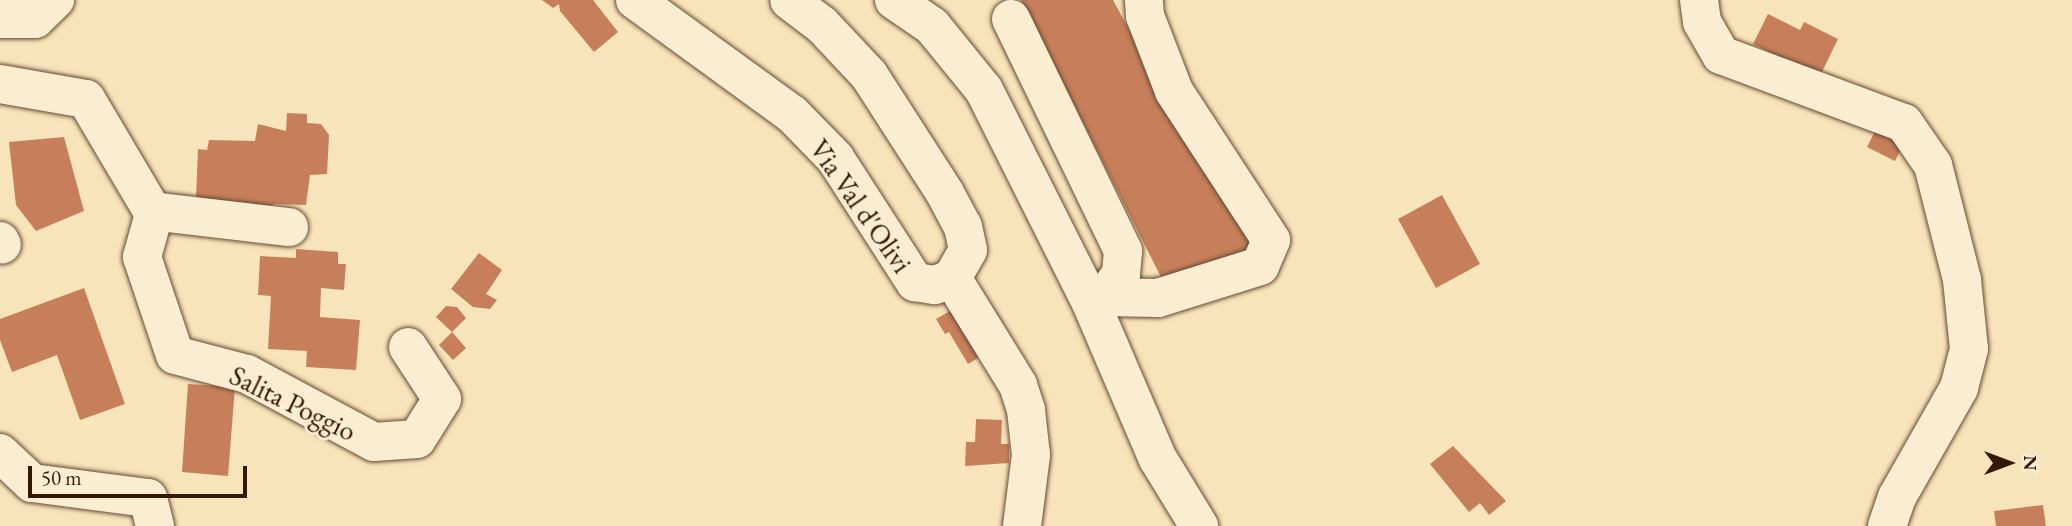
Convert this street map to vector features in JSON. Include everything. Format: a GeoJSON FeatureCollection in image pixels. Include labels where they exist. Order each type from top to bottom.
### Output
{"type":"FeatureCollection","features":[{"type":"Feature","properties":{"kind":"street"},"geometry":{"type":"LineString","coordinates":[[0,19],[35,19],[55,0]]}},
{"type":"Feature","properties":{"kind":"street","name":"Via Val d'Olivi"},"geometry":{"type":"LineString","coordinates":[[635,0],[792,114],[835,158],[915,282],[935,285],[952,278],[968,250],[963,227],[945,193],[869,75],[822,24],[789,0]]}},
{"type":"Feature","properties":{"kind":"street"},"geometry":{"type":"LineString","coordinates":[[894,0],[932,26],[984,90],[1097,300],[1158,459],[1199,526]]}},
{"type":"Feature","properties":{"kind":"street"},"geometry":{"type":"LineString","coordinates":[[1097,300],[1158,298],[1260,266],[1271,240],[1174,91],[1145,16],[1144,0]]}},
{"type":"Feature","properties":{"kind":"street"},"geometry":{"type":"LineString","coordinates":[[1699,0],[1702,22],[1721,55],[1904,123],[1933,164],[1962,280],[1969,349],[1959,388],[1897,497],[1886,526]]}},
{"type":"Feature","properties":{"kind":"street"},"geometry":{"type":"LineString","coordinates":[[1011,19],[1123,251],[1121,274],[1097,300]]}},
{"type":"Feature","properties":{"kind":"street"},"geometry":{"type":"LineString","coordinates":[[0,84],[86,99],[152,211],[289,227]]}},
{"type":"Feature","properties":{"kind":"street","name":"Salita Poggio"},"geometry":{"type":"LineString","coordinates":[[152,211],[142,257],[175,355],[247,374],[374,442],[417,439],[442,399],[408,347]]}},
{"type":"Feature","properties":{"kind":"street"},"geometry":{"type":"LineString","coordinates":[[952,278],[1018,385],[1026,410],[1031,455],[1023,526]]}},
{"type":"Feature","properties":{"kind":"street"},"geometry":{"type":"LineString","coordinates":[[0,453],[32,483],[148,498],[155,526]]}},
{"type":"Feature","properties":{"kind":"building"},"geometry":{"type":"Polygon","coordinates":[[[542,0],[593,0],[618,32],[594,52],[560,11],[559,4],[553,8],[542,0]]]}},
{"type":"Feature","properties":{"kind":"building"},"geometry":{"type":"Polygon","coordinates":[[[1021,0],[1113,0],[1204,169],[1242,201],[1253,259],[1165,285],[1021,0]]]}},
{"type":"Feature","properties":{"kind":"building"},"geometry":{"type":"Polygon","coordinates":[[[1768,14],[1800,30],[1804,22],[1838,39],[1820,76],[1753,44],[1768,14]]]}},
{"type":"Feature","properties":{"kind":"building"},"geometry":{"type":"Polygon","coordinates":[[[287,113],[307,114],[307,123],[321,124],[329,135],[327,174],[310,175],[306,205],[273,204],[272,213],[196,198],[198,149],[207,150],[209,140],[255,141],[258,124],[286,131],[287,113]]]}},
{"type":"Feature","properties":{"kind":"building"},"geometry":{"type":"Polygon","coordinates":[[[1878,125],[1906,139],[1895,161],[1867,147],[1878,125]]]}},
{"type":"Feature","properties":{"kind":"building"},"geometry":{"type":"Polygon","coordinates":[[[64,137],[84,211],[36,231],[16,205],[9,142],[64,137]]]}},
{"type":"Feature","properties":{"kind":"building"},"geometry":{"type":"Polygon","coordinates":[[[1442,195],[1480,264],[1436,288],[1398,219],[1442,195]]]}},
{"type":"Feature","properties":{"kind":"building"},"geometry":{"type":"Polygon","coordinates":[[[296,249],[338,252],[338,264],[346,264],[344,290],[321,288],[320,317],[360,320],[356,370],[306,367],[307,351],[268,349],[271,296],[258,295],[260,256],[296,258],[296,249]]]}},
{"type":"Feature","properties":{"kind":"building"},"geometry":{"type":"Polygon","coordinates":[[[479,253],[502,270],[486,294],[497,300],[490,309],[473,307],[451,289],[479,253]]]}},
{"type":"Feature","properties":{"kind":"building"},"geometry":{"type":"Polygon","coordinates":[[[84,288],[125,404],[80,420],[57,355],[12,372],[0,340],[0,319],[84,288]]]}},
{"type":"Feature","properties":{"kind":"building"},"geometry":{"type":"Polygon","coordinates":[[[446,306],[457,307],[466,318],[452,332],[436,317],[446,306]]]}},
{"type":"Feature","properties":{"kind":"building"},"geometry":{"type":"Polygon","coordinates":[[[959,306],[986,353],[968,364],[949,332],[945,334],[936,319],[959,306]]]}},
{"type":"Feature","properties":{"kind":"building"},"geometry":{"type":"Polygon","coordinates":[[[452,332],[466,348],[453,360],[439,345],[452,332]]]}},
{"type":"Feature","properties":{"kind":"building"},"geometry":{"type":"Polygon","coordinates":[[[188,384],[235,387],[228,476],[182,472],[188,384]]]}},
{"type":"Feature","properties":{"kind":"building"},"geometry":{"type":"Polygon","coordinates":[[[976,419],[1002,420],[1001,444],[1009,444],[1009,463],[965,466],[966,442],[975,442],[976,419]]]}},
{"type":"Feature","properties":{"kind":"building"},"geometry":{"type":"Polygon","coordinates":[[[1453,446],[1506,501],[1489,515],[1480,503],[1469,512],[1430,464],[1453,446]]]}},
{"type":"Feature","properties":{"kind":"building"},"geometry":{"type":"Polygon","coordinates":[[[2043,505],[2046,526],[1996,526],[1994,511],[2043,505]]]}}]}
